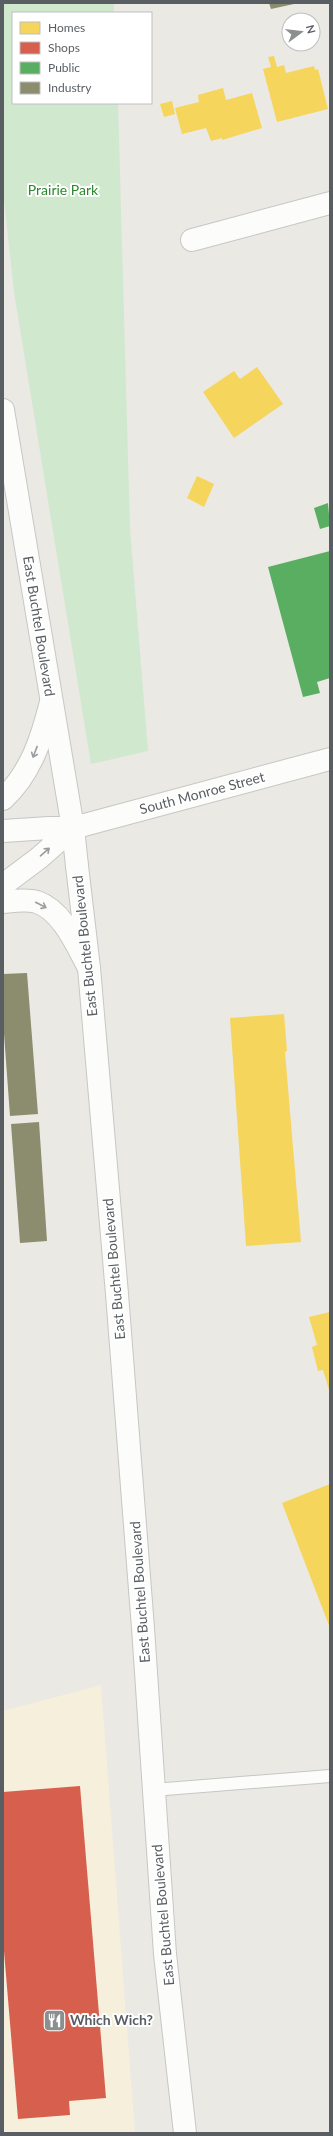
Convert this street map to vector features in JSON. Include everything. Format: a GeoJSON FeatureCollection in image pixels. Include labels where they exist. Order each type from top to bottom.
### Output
{"type":"FeatureCollection","features":[{"type":"Feature","properties":{"kind":"main road"},"geometry":{"type":"LineString","coordinates":[[192,240],[330,203]]}},
{"type":"Feature","properties":{"kind":"main road","name":"East Buchtel Boulevard"},"geometry":{"type":"LineString","coordinates":[[3,410],[73,828],[89,968],[141,1597],[153,1790],[166,1961],[185,2133]]}},
{"type":"Feature","properties":{"kind":"main road"},"geometry":{"type":"LineString","coordinates":[[3,799],[12,790],[30,766],[45,727],[52,702]]}},
{"type":"Feature","properties":{"kind":"main road","name":"South Monroe Street"},"geometry":{"type":"LineString","coordinates":[[3,832],[49,828],[73,828],[330,759]]}},
{"type":"Feature","properties":{"kind":"main road","name":"South Monroe Street"},"geometry":{"type":"LineString","coordinates":[[3,885],[39,858],[73,828]]}},
{"type":"Feature","properties":{"kind":"main road"},"geometry":{"type":"LineString","coordinates":[[3,902],[26,900],[45,906],[64,925],[89,968]]}},
{"type":"Feature","properties":{"kind":"lane"},"geometry":{"type":"LineString","coordinates":[[153,1790],[330,1776]]}},
{"type":"Feature","properties":{"kind":"shaded area"},"geometry":{"type":"Polygon","coordinates":[[[101,1685],[135,2133],[3,2133],[3,1711],[101,1685]]]}},
{"type":"Feature","properties":{"kind":"green space","name":"Prairie Park"},"geometry":{"type":"Polygon","coordinates":[[[3,3],[114,3],[114,12],[12,12],[12,104],[118,104],[130,529],[148,751],[91,764],[14,292],[3,190],[3,3]]]}},
{"type":"Feature","properties":{"kind":"building: Homes"},"geometry":{"type":"Polygon","coordinates":[[[274,56],[277,67],[284,65],[286,73],[314,66],[315,70],[318,69],[328,109],[277,122],[263,69],[271,67],[268,57],[274,56]]]}},
{"type":"Feature","properties":{"kind":"building: Homes"},"geometry":{"type":"Polygon","coordinates":[[[223,88],[226,100],[252,93],[262,128],[222,140],[222,138],[211,141],[206,128],[182,134],[175,108],[199,102],[198,95],[223,88]]]}},
{"type":"Feature","properties":{"kind":"building: Homes"},"geometry":{"type":"Polygon","coordinates":[[[172,101],[175,114],[164,117],[160,104],[172,101]]]}},
{"type":"Feature","properties":{"kind":"building: Homes"},"geometry":{"type":"Polygon","coordinates":[[[257,367],[283,404],[234,438],[203,392],[234,371],[240,379],[257,367]]]}},
{"type":"Feature","properties":{"kind":"building: Homes"},"geometry":{"type":"Polygon","coordinates":[[[197,476],[214,484],[204,507],[187,498],[197,476]]]}},
{"type":"Feature","properties":{"kind":"building: Homes"},"geometry":{"type":"Polygon","coordinates":[[[284,1014],[287,1051],[285,1052],[301,1242],[246,1246],[230,1018],[284,1014]]]}},
{"type":"Feature","properties":{"kind":"building: Homes"},"geometry":{"type":"Polygon","coordinates":[[[330,1312],[330,1393],[323,1370],[318,1371],[312,1347],[317,1345],[309,1317],[330,1312]]]}},
{"type":"Feature","properties":{"kind":"building: Homes"},"geometry":{"type":"Polygon","coordinates":[[[330,1484],[330,1628],[282,1503],[330,1484]]]}},
{"type":"Feature","properties":{"kind":"building: Shops"},"geometry":{"type":"Polygon","coordinates":[[[80,1786],[106,2098],[69,2101],[70,2115],[18,2119],[3,1939],[3,1792],[80,1786]]]}},
{"type":"Feature","properties":{"kind":"building: Public"},"geometry":{"type":"Polygon","coordinates":[[[328,503],[330,526],[320,529],[314,508],[328,503]]]}},
{"type":"Feature","properties":{"kind":"building: Public"},"geometry":{"type":"Polygon","coordinates":[[[330,551],[330,678],[317,682],[320,693],[303,697],[268,567],[330,551]]]}},
{"type":"Feature","properties":{"kind":"building: Industry"},"geometry":{"type":"Polygon","coordinates":[[[269,3],[294,3],[294,4],[271,9],[269,3]]]}},
{"type":"Feature","properties":{"kind":"building: Industry"},"geometry":{"type":"Polygon","coordinates":[[[27,973],[38,1114],[10,1116],[3,1020],[3,974],[27,973]]]}},
{"type":"Feature","properties":{"kind":"building: Industry"},"geometry":{"type":"Polygon","coordinates":[[[39,1122],[47,1241],[20,1243],[11,1124],[39,1122]]]}},
{"type":"Feature","properties":{"kind":"place","name":"Which Wich?"},"geometry":{"type":"Point","coordinates":[54,2020]}}]}
